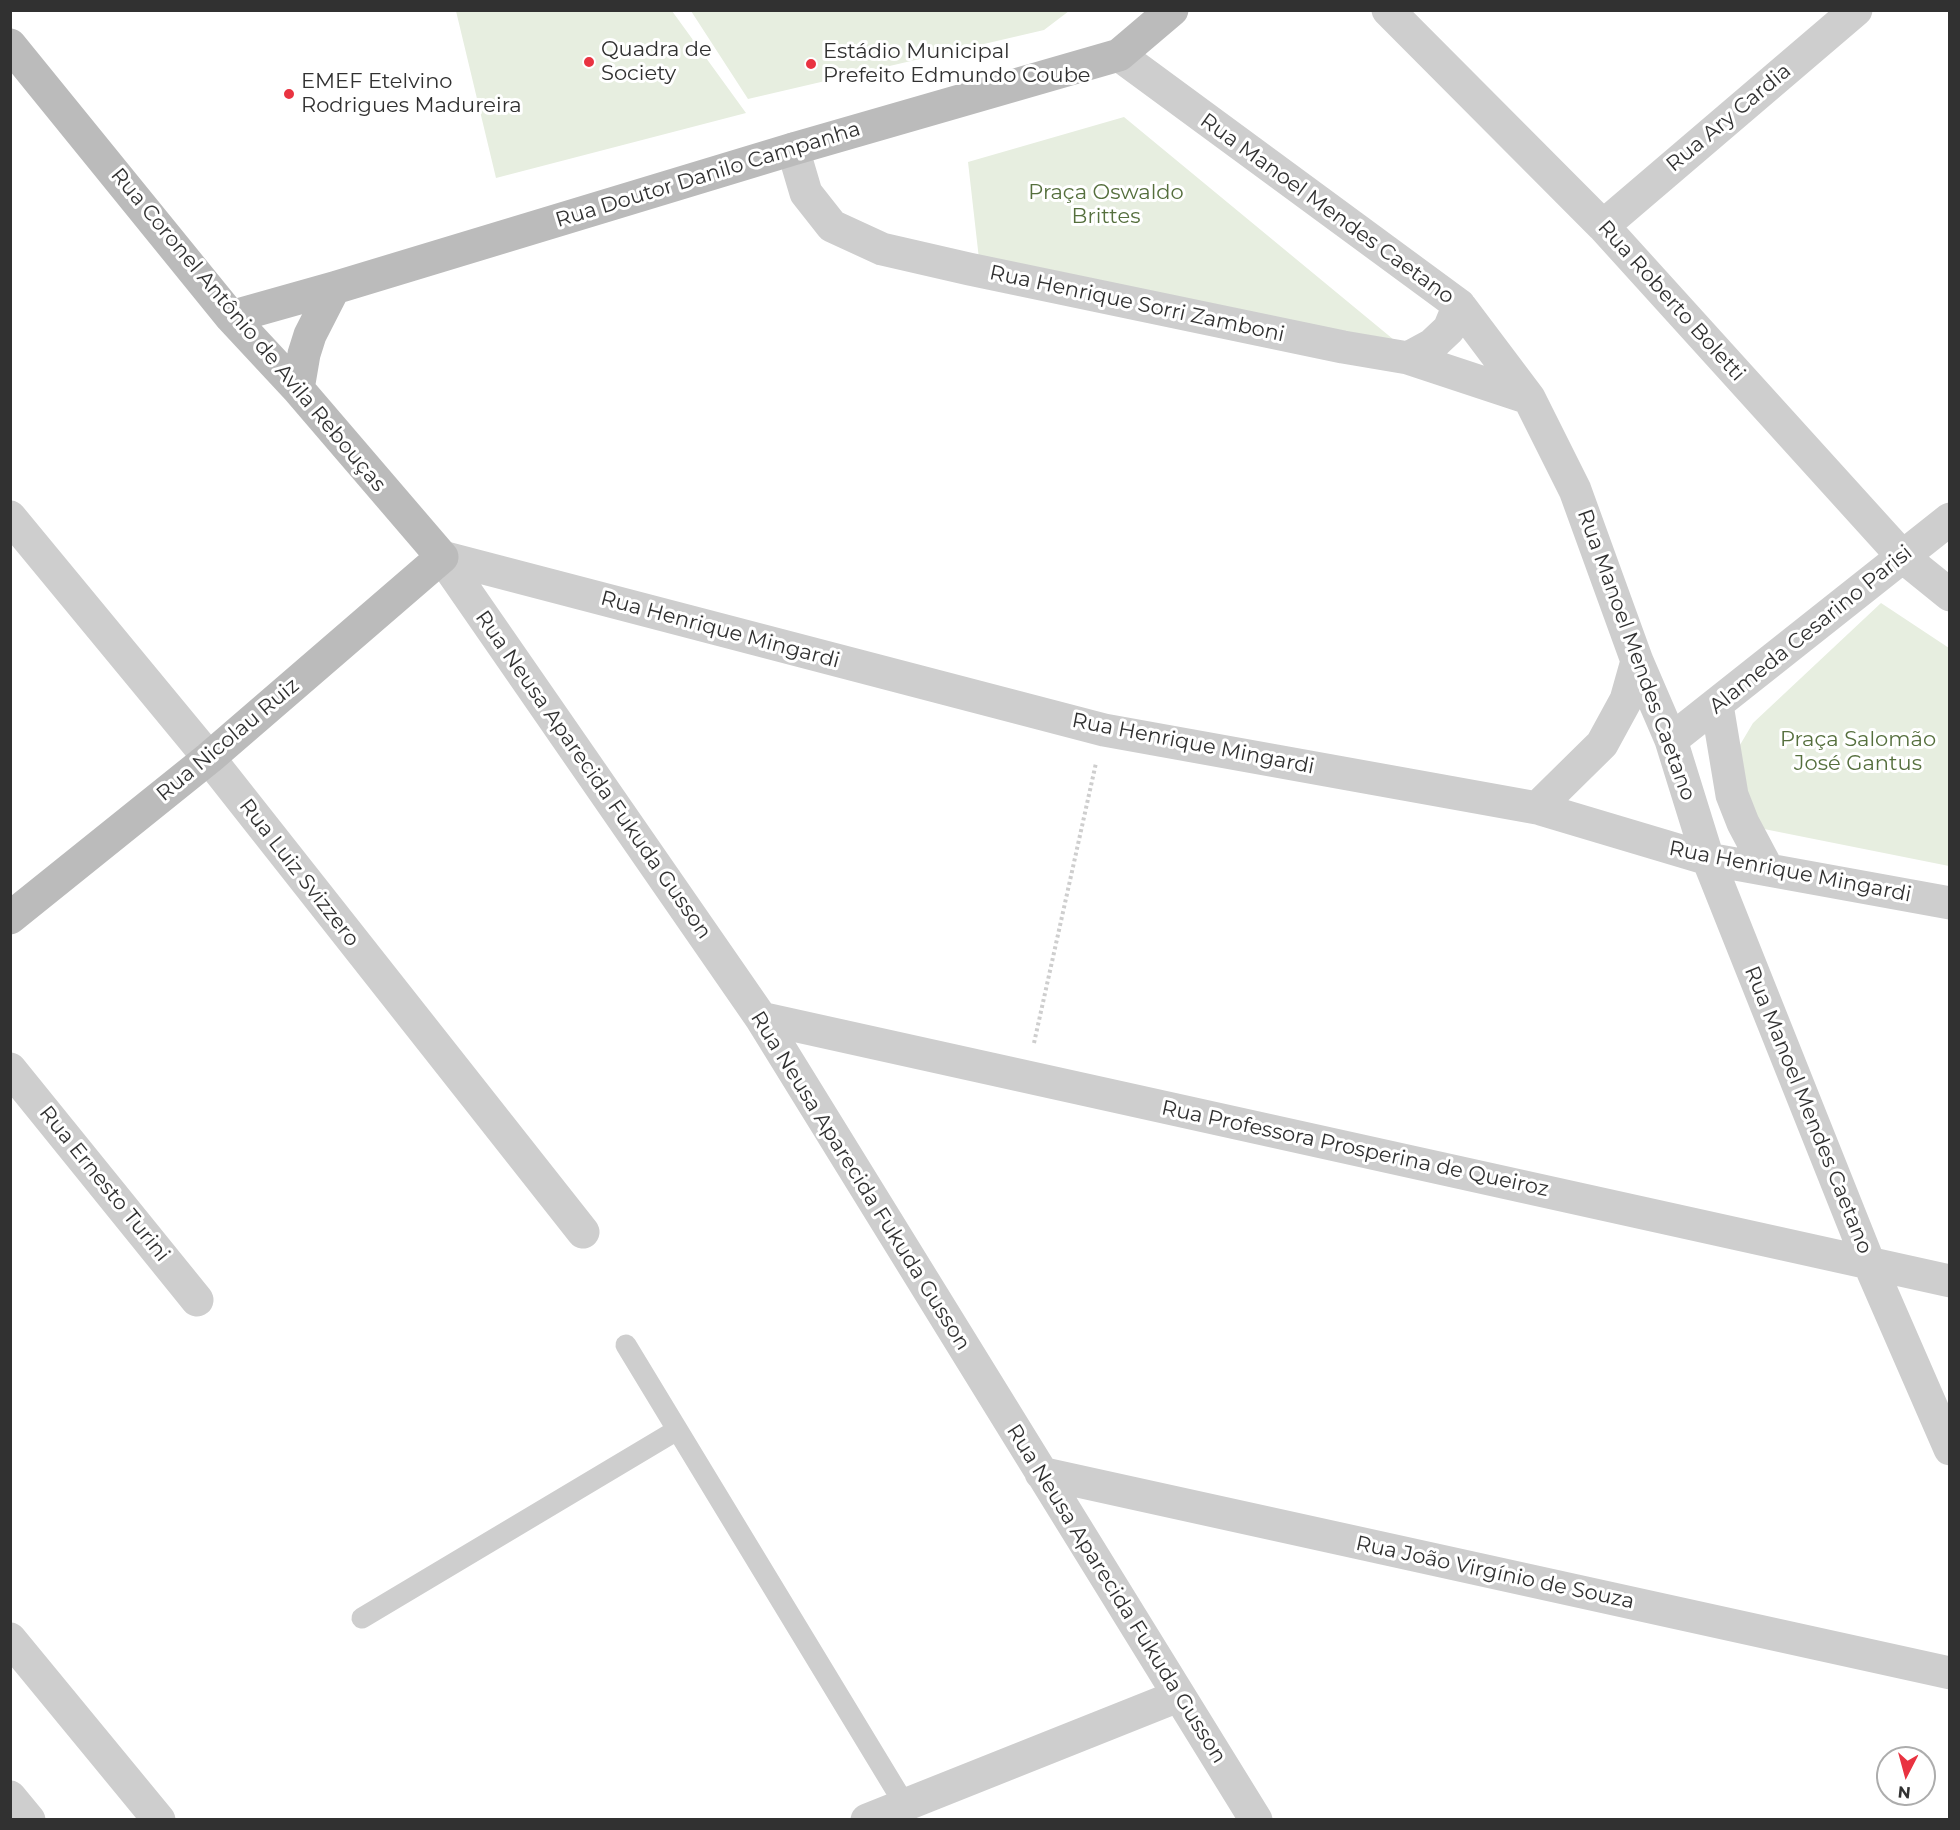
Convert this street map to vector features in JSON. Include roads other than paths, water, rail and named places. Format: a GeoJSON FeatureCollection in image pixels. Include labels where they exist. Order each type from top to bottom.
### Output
{"type":"FeatureCollection","features":[{"type":"Feature","properties":{"kind":"street","name":"Rua Doutor Danilo Campanha"},"geometry":{"type":"LineString","coordinates":[[231,317],[793,149],[1119,55],[1173,10]]}},
{"type":"Feature","properties":{"kind":"street","name":"Rua Roberto Boletti"},"geometry":{"type":"LineString","coordinates":[[1388,10],[1603,226],[1903,557],[1950,595]]}},
{"type":"Feature","properties":{"kind":"street","name":"Rua Ary Cardia"},"geometry":{"type":"LineString","coordinates":[[1603,226],[1856,10]]}},
{"type":"Feature","properties":{"kind":"street","name":"Rua Coronel Antônio de Avila Rebouças"},"geometry":{"type":"LineString","coordinates":[[10,45],[231,317],[298,389],[442,557]]}},
{"type":"Feature","properties":{"kind":"street","name":"Rua Manoel Mendes Caetano"},"geometry":{"type":"LineString","coordinates":[[1119,55],[1459,306],[1529,398],[1575,490],[1637,661],[1671,740],[1708,859],[1869,1263],[1950,1449]]}},
{"type":"Feature","properties":{"kind":"street","name":"Rua Henrique Sorri Zamboni"},"geometry":{"type":"LineString","coordinates":[[793,149],[806,193],[832,226],[882,249],[1308,340],[1408,358],[1529,398]]}},
{"type":"Feature","properties":{"kind":"street"},"geometry":{"type":"LineString","coordinates":[[298,389],[310,335],[334,288]]}},
{"type":"Feature","properties":{"kind":"street"},"geometry":{"type":"LineString","coordinates":[[1408,358],[1432,345],[1449,329],[1459,306]]}},
{"type":"Feature","properties":{"kind":"street","name":"Rua Luiz Svizzero"},"geometry":{"type":"LineString","coordinates":[[10,517],[209,759],[583,1232]]}},
{"type":"Feature","properties":{"kind":"street","name":"Alameda Cesarino Parisi"},"geometry":{"type":"LineString","coordinates":[[1671,740],[1950,519]]}},
{"type":"Feature","properties":{"kind":"street","name":"Rua Henrique Mingardi"},"geometry":{"type":"LineString","coordinates":[[442,557],[1104,730],[1537,808],[1708,859],[1950,903]]}},
{"type":"Feature","properties":{"kind":"street","name":"Rua Nicolau Ruiz"},"geometry":{"type":"LineString","coordinates":[[10,918],[209,759],[442,557]]}},
{"type":"Feature","properties":{"kind":"street","name":"Rua Neusa Aparecida Fukuda Gusson"},"geometry":{"type":"LineString","coordinates":[[442,557],[760,1018],[1256,1820]]}},
{"type":"Feature","properties":{"kind":"street"},"geometry":{"type":"LineString","coordinates":[[1537,808],[1602,744],[1626,700],[1637,661]]}},
{"type":"Feature","properties":{"kind":"street"},"geometry":{"type":"LineString","coordinates":[[1716,705],[1732,795],[1743,823],[1768,870]]}},
{"type":"Feature","properties":{"kind":"street","name":"Rua Professora Prosperina de Queiroz"},"geometry":{"type":"LineString","coordinates":[[760,1018],[1950,1281]]}},
{"type":"Feature","properties":{"kind":"street","name":"Rua Ernesto Turini"},"geometry":{"type":"LineString","coordinates":[[10,1069],[197,1300]]}},
{"type":"Feature","properties":{"kind":"street","name":"Rua João Virgínio de Souza"},"geometry":{"type":"LineString","coordinates":[[1041,1473],[1950,1672]]}},
{"type":"Feature","properties":{"kind":"street"},"geometry":{"type":"LineString","coordinates":[[10,1639],[159,1820]]}},
{"type":"Feature","properties":{"kind":"street"},"geometry":{"type":"LineString","coordinates":[[867,1820],[1178,1696]]}},
{"type":"Feature","properties":{"kind":"street"},"geometry":{"type":"LineString","coordinates":[[10,1797],[29,1820]]}},
{"type":"Feature","properties":{"kind":"lane"},"geometry":{"type":"LineString","coordinates":[[626,1345],[905,1805]]}},
{"type":"Feature","properties":{"kind":"lane"},"geometry":{"type":"LineString","coordinates":[[362,1618],[677,1430]]}},
{"type":"Feature","properties":{"kind":"place","name":"Quadra de Society"},"geometry":{"type":"Point","coordinates":[589,62]}},
{"type":"Feature","properties":{"kind":"place","name":"Estádio Municipal Prefeito Edmundo Coube"},"geometry":{"type":"Point","coordinates":[811,64]}},
{"type":"Feature","properties":{"kind":"place","name":"EMEF Etelvino Rodrigues Madureira"},"geometry":{"type":"Point","coordinates":[289,94]}},
{"type":"Feature","properties":{"kind":"park label","name":"Praça Oswaldo Brittes"},"geometry":{"type":"Point","coordinates":[1106,205]}},
{"type":"Feature","properties":{"kind":"park label","name":"Praça Salomão José Gantus"},"geometry":{"type":"Point","coordinates":[1858,752]}}]}
